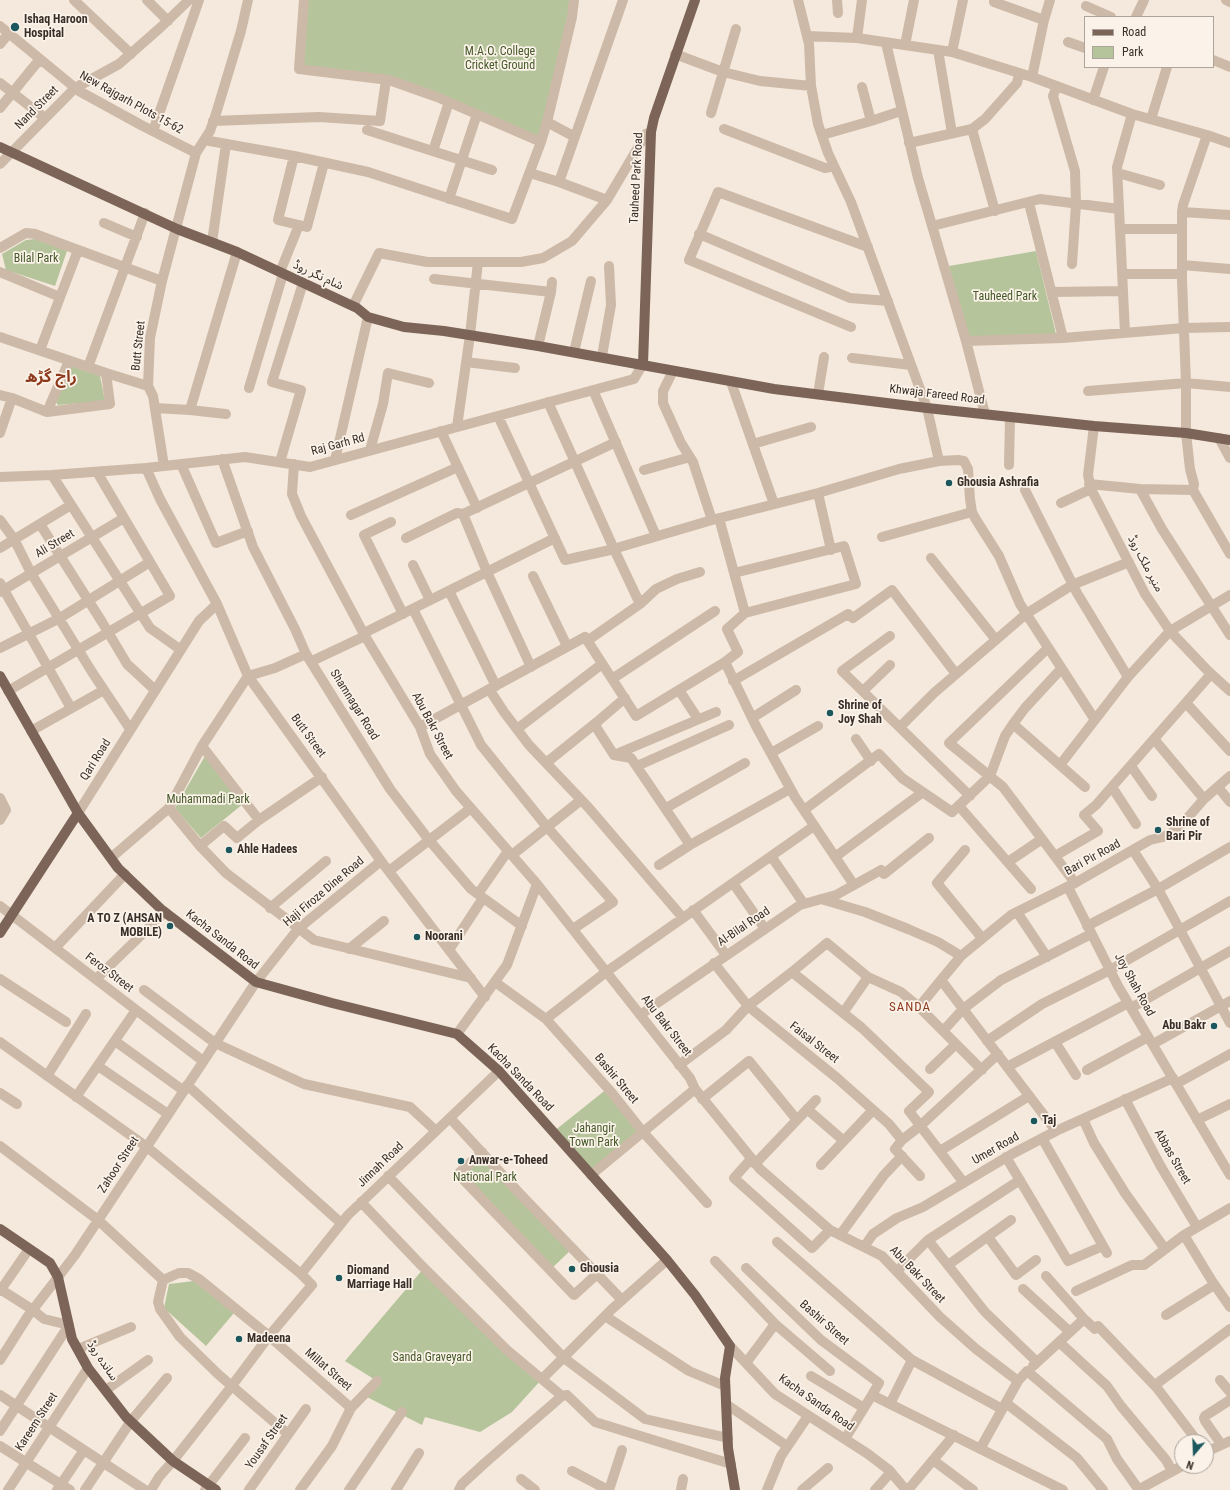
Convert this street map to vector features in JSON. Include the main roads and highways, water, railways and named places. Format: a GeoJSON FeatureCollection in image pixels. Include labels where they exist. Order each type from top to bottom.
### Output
{"type":"FeatureCollection","features":[{"type":"Feature","properties":{"kind":"main road","name":"Tauheed Park Road"},"geometry":{"type":"LineString","coordinates":[[643,364],[651,132],[654,118],[695,0]]}},
{"type":"Feature","properties":{"kind":"main road","name":"شام نگر روڈ"},"geometry":{"type":"LineString","coordinates":[[0,147],[177,229],[238,252],[353,306],[368,317],[404,327],[444,331],[643,364]]}},
{"type":"Feature","properties":{"kind":"main road","name":"Khwaja Fareed Road"},"geometry":{"type":"LineString","coordinates":[[643,364],[673,371],[774,389],[927,408],[1094,426],[1186,432],[1230,440]]}},
{"type":"Feature","properties":{"kind":"main road","name":"Kacha Sanda Road"},"geometry":{"type":"LineString","coordinates":[[0,676],[78,812],[118,868],[165,912],[256,982],[332,1003],[457,1034],[499,1071],[667,1260],[695,1295],[730,1346],[725,1386],[728,1438],[735,1490]]}},
{"type":"Feature","properties":{"kind":"main road","name":"Qari Road"},"geometry":{"type":"LineString","coordinates":[[0,933],[78,812]]}},
{"type":"Feature","properties":{"kind":"main road","name":"ساندہ روڈ"},"geometry":{"type":"LineString","coordinates":[[0,1229],[50,1263],[58,1277],[72,1339],[88,1368],[131,1421],[173,1461],[209,1488]]}},
{"type":"Feature","properties":{"kind":"place","name":"Ishaq Haroon Hospital"},"geometry":{"type":"Point","coordinates":[15,27]}},
{"type":"Feature","properties":{"kind":"place","name":"Ghousia Ashrafia"},"geometry":{"type":"Point","coordinates":[949,483]}},
{"type":"Feature","properties":{"kind":"place","name":"Shrine of Joy Shah"},"geometry":{"type":"Point","coordinates":[830,713]}},
{"type":"Feature","properties":{"kind":"place","name":"Shrine of Bari Pir"},"geometry":{"type":"Point","coordinates":[1158,830]}},
{"type":"Feature","properties":{"kind":"place","name":"Ahle Hadees"},"geometry":{"type":"Point","coordinates":[229,850]}},
{"type":"Feature","properties":{"kind":"place","name":"A TO Z (AHSAN MOBILE)"},"geometry":{"type":"Point","coordinates":[170,926]}},
{"type":"Feature","properties":{"kind":"place","name":"Noorani"},"geometry":{"type":"Point","coordinates":[417,937]}},
{"type":"Feature","properties":{"kind":"place","name":"Abu Bakr"},"geometry":{"type":"Point","coordinates":[1214,1026]}},
{"type":"Feature","properties":{"kind":"place","name":"Taj"},"geometry":{"type":"Point","coordinates":[1034,1121]}},
{"type":"Feature","properties":{"kind":"place","name":"Anwar-e-Toheed"},"geometry":{"type":"Point","coordinates":[461,1161]}},
{"type":"Feature","properties":{"kind":"place","name":"Ghousia"},"geometry":{"type":"Point","coordinates":[572,1269]}},
{"type":"Feature","properties":{"kind":"place","name":"Diomand Marriage Hall"},"geometry":{"type":"Point","coordinates":[339,1278]}},
{"type":"Feature","properties":{"kind":"place","name":"Madeena"},"geometry":{"type":"Point","coordinates":[239,1339]}},
{"type":"Feature","properties":{"kind":"district","name":"راج گڑھ"},"geometry":{"type":"Point","coordinates":[51,378]}},
{"type":"Feature","properties":{"kind":"district","name":"SANDA"},"geometry":{"type":"Point","coordinates":[910,1008]}},
{"type":"Feature","properties":{"kind":"park label","name":"M.A.O. College Cricket Ground"},"geometry":{"type":"Point","coordinates":[500,59]}},
{"type":"Feature","properties":{"kind":"park label","name":"Bilal Park"},"geometry":{"type":"Point","coordinates":[36,259]}},
{"type":"Feature","properties":{"kind":"park label","name":"Tauheed Park"},"geometry":{"type":"Point","coordinates":[1005,297]}},
{"type":"Feature","properties":{"kind":"park label","name":"Muhammadi Park"},"geometry":{"type":"Point","coordinates":[208,800]}},
{"type":"Feature","properties":{"kind":"park label","name":"Jahangir Town Park"},"geometry":{"type":"Point","coordinates":[594,1136]}},
{"type":"Feature","properties":{"kind":"park label","name":"National Park"},"geometry":{"type":"Point","coordinates":[485,1178]}},
{"type":"Feature","properties":{"kind":"park label","name":"Sanda Graveyard"},"geometry":{"type":"Point","coordinates":[432,1358]}}]}
